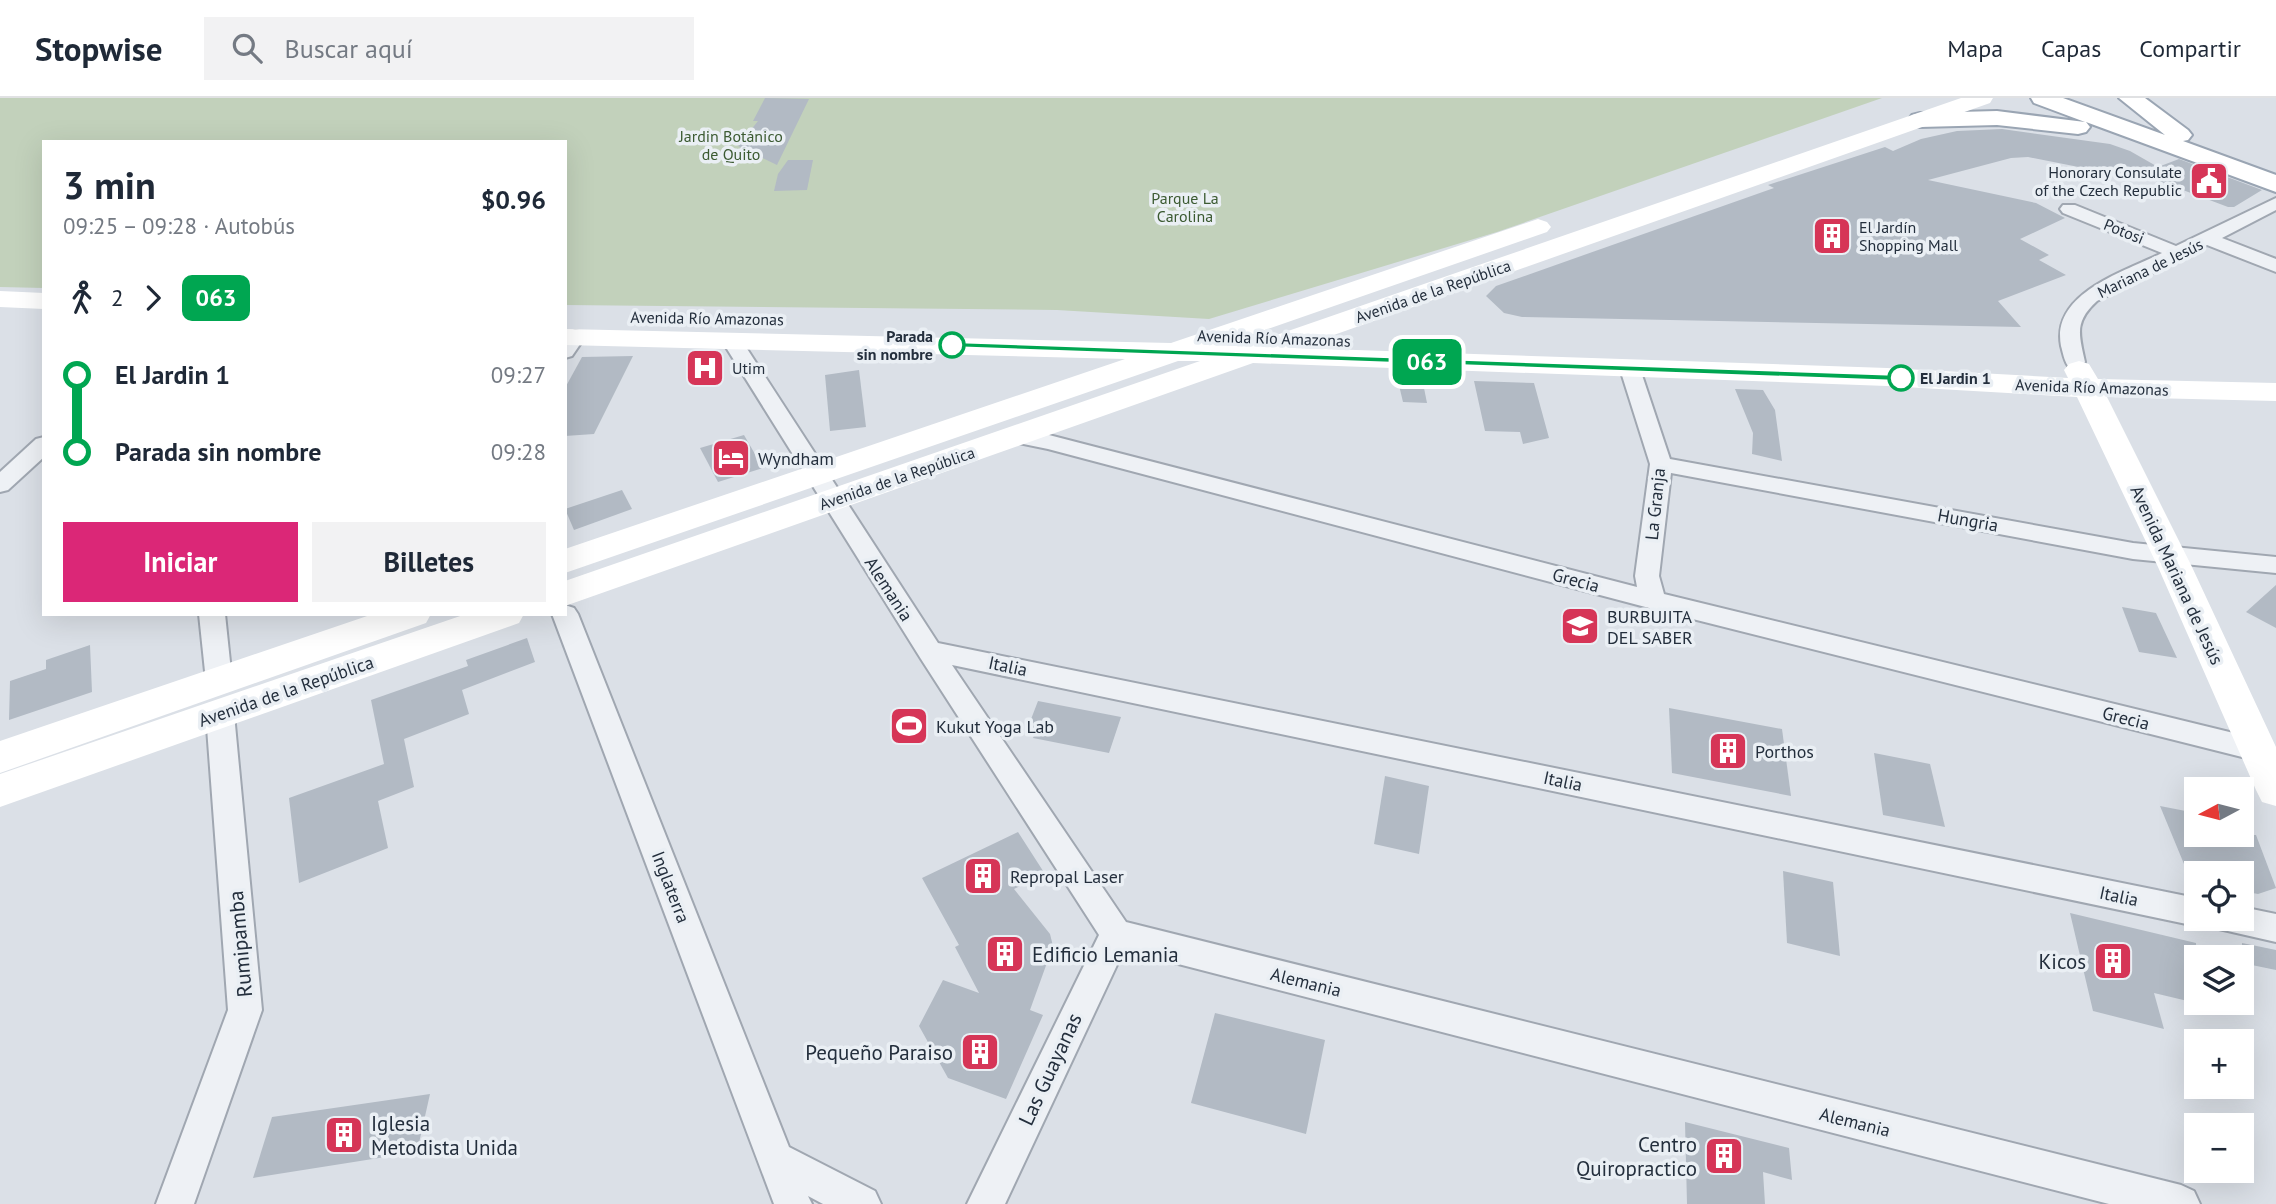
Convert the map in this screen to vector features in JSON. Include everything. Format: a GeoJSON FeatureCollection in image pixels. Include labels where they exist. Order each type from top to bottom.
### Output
{"type":"FeatureCollection","features":[{"type":"Feature","properties":{"kind":"main road","name":"Avenida de la República"},"geometry":{"type":"LineString","coordinates":[[567,560],[1017,436],[1982,98]]}},
{"type":"Feature","properties":{"kind":"main road"},"geometry":{"type":"LineString","coordinates":[[2042,98],[2173,140],[2276,169]]}},
{"type":"Feature","properties":{"kind":"main road"},"geometry":{"type":"LineString","coordinates":[[2077,98],[2276,184]]}},
{"type":"Feature","properties":{"kind":"main road"},"geometry":{"type":"LineString","coordinates":[[2130,98],[2173,140]]}},
{"type":"Feature","properties":{"kind":"main road"},"geometry":{"type":"LineString","coordinates":[[1852,120],[1902,103]]}},
{"type":"Feature","properties":{"kind":"main road"},"geometry":{"type":"LineString","coordinates":[[1920,120],[1988,118],[2035,121],[2173,140]]}},
{"type":"Feature","properties":{"kind":"main road","name":"Avenida de la República"},"geometry":{"type":"LineString","coordinates":[[567,593],[1060,390],[1561,219]]}},
{"type":"Feature","properties":{"kind":"main road"},"geometry":{"type":"LineString","coordinates":[[3,307],[42,301]]}},
{"type":"Feature","properties":{"kind":"main road"},"geometry":{"type":"LineString","coordinates":[[1389,306],[1382,315],[1389,328],[1405,338],[1429,344]]}},
{"type":"Feature","properties":{"kind":"main road"},"geometry":{"type":"LineString","coordinates":[[3,307],[42,322]]}},
{"type":"Feature","properties":{"kind":"main road","name":"Avenida Río Amazonas"},"geometry":{"type":"LineString","coordinates":[[568,335],[1078,328],[2081,375],[2276,392]]}},
{"type":"Feature","properties":{"kind":"main road","name":"Avenida Río Amazonas"},"geometry":{"type":"LineString","coordinates":[[568,335],[1005,346],[1887,377],[2081,375],[2276,368]]}},
{"type":"Feature","properties":{"kind":"main road"},"geometry":{"type":"LineString","coordinates":[[1005,346],[1058,358],[1066,373],[1060,390]]}},
{"type":"Feature","properties":{"kind":"main road","name":"Avenida Mariana de Jesús"},"geometry":{"type":"LineString","coordinates":[[2081,375],[2169,554],[2276,790]]}},
{"type":"Feature","properties":{"kind":"main road","name":"Avenida de la República"},"geometry":{"type":"LineString","coordinates":[[219,698],[407,616]]}},
{"type":"Feature","properties":{"kind":"main road","name":"Avenida de la República"},"geometry":{"type":"LineString","coordinates":[[0,783],[62,752],[219,698],[499,616]]}},
{"type":"Feature","properties":{"kind":"main road","name":"Avenida de la República"},"geometry":{"type":"LineString","coordinates":[[0,757],[62,752]]}},
{"type":"Feature","properties":{"kind":"main road","name":"Avenida de la República"},"geometry":{"type":"LineString","coordinates":[[0,763],[62,752]]}},
{"type":"Feature","properties":{"kind":"main road","name":"Avenida de la República"},"geometry":{"type":"LineString","coordinates":[[0,791],[62,752]]}},
{"type":"Feature","properties":{"kind":"street","name":"Mariana de Jesús"},"geometry":{"type":"LineString","coordinates":[[2081,375],[2068,334],[2069,321],[2076,308],[2090,297],[2276,204]]}},
{"type":"Feature","properties":{"kind":"street","name":"Potosi"},"geometry":{"type":"LineString","coordinates":[[2069,209],[2179,254]]}},
{"type":"Feature","properties":{"kind":"street"},"geometry":{"type":"LineString","coordinates":[[2209,239],[2276,266]]}},
{"type":"Feature","properties":{"kind":"street","name":"Alemania"},"geometry":{"type":"LineString","coordinates":[[732,341],[930,653],[1116,934],[2181,1204]]}},
{"type":"Feature","properties":{"kind":"street","name":"La Granja"},"geometry":{"type":"LineString","coordinates":[[1630,369],[1661,464],[1647,576],[1653,600]]}},
{"type":"Feature","properties":{"kind":"street","name":"Grecia"},"geometry":{"type":"LineString","coordinates":[[1017,436],[1049,442],[1653,600],[2258,750]]}},
{"type":"Feature","properties":{"kind":"street"},"geometry":{"type":"LineString","coordinates":[[0,485],[42,446]]}},
{"type":"Feature","properties":{"kind":"street","name":"Hungria"},"geometry":{"type":"LineString","coordinates":[[1661,464],[2133,551],[2276,565]]}},
{"type":"Feature","properties":{"kind":"street","name":"Rumipamba"},"geometry":{"type":"LineString","coordinates":[[175,1204],[245,1010],[212,616]]}},
{"type":"Feature","properties":{"kind":"street","name":"Inglaterra"},"geometry":{"type":"LineString","coordinates":[[566,616],[793,1204]]}},
{"type":"Feature","properties":{"kind":"street","name":"Italia"},"geometry":{"type":"LineString","coordinates":[[930,653],[967,657],[2184,910]]}},
{"type":"Feature","properties":{"kind":"street"},"geometry":{"type":"LineString","coordinates":[[2254,924],[2276,928]]}},
{"type":"Feature","properties":{"kind":"street","name":"Las Guayanas"},"geometry":{"type":"LineString","coordinates":[[986,1204],[1116,934]]}},
{"type":"Feature","properties":{"kind":"street"},"geometry":{"type":"LineString","coordinates":[[776,1160],[862,1204]]}},
{"type":"Feature","properties":{"kind":"green space","name":"Parque La Carolina"},"geometry":{"type":"Polygon","coordinates":[[[0,98],[1882,98],[1497,232],[1209,319],[1057,310],[567,305],[567,140],[42,140],[42,288],[0,287],[0,98]]]}},
{"type":"Feature","properties":{"kind":"building"},"geometry":{"type":"Polygon","coordinates":[[[765,98],[809,99],[777,165],[738,146],[758,121],[753,121],[765,98]]]}},
{"type":"Feature","properties":{"kind":"building","name":"El Jardín Shopping Mall"},"geometry":{"type":"Polygon","coordinates":[[[2002,129],[2110,144],[2130,151],[2158,167],[2179,159],[2262,190],[2234,207],[2228,207],[2143,175],[2157,168],[2124,176],[2028,157],[2011,158],[1928,180],[2036,203],[2065,218],[2020,239],[2049,255],[2039,260],[2066,275],[1998,301],[2021,327],[1522,317],[1504,313],[1486,296],[1496,286],[1774,188],[1768,185],[1885,147],[1893,151],[1921,139],[1957,131],[2002,129]]]}},
{"type":"Feature","properties":{"kind":"building"},"geometry":{"type":"Polygon","coordinates":[[[788,160],[813,160],[807,190],[774,191],[778,174],[788,160]]]}},
{"type":"Feature","properties":{"kind":"building"},"geometry":{"type":"Polygon","coordinates":[[[633,356],[594,434],[567,436],[567,384],[582,357],[633,356]]]}},
{"type":"Feature","properties":{"kind":"building"},"geometry":{"type":"Polygon","coordinates":[[[859,370],[866,427],[830,431],[825,375],[859,370]]]}},
{"type":"Feature","properties":{"kind":"building"},"geometry":{"type":"Polygon","coordinates":[[[1397,377],[1422,378],[1427,403],[1403,402],[1397,377]]]}},
{"type":"Feature","properties":{"kind":"building"},"geometry":{"type":"Polygon","coordinates":[[[1474,381],[1534,383],[1549,438],[1523,444],[1520,432],[1485,431],[1474,381]]]}},
{"type":"Feature","properties":{"kind":"building"},"geometry":{"type":"Polygon","coordinates":[[[1735,389],[1763,390],[1775,410],[1782,461],[1752,454],[1753,433],[1735,389]]]}},
{"type":"Feature","properties":{"kind":"building"},"geometry":{"type":"Polygon","coordinates":[[[744,435],[763,468],[718,482],[700,448],[744,435]]]}},
{"type":"Feature","properties":{"kind":"building"},"geometry":{"type":"Polygon","coordinates":[[[622,490],[632,509],[574,530],[567,508],[622,490]]]}},
{"type":"Feature","properties":{"kind":"building"},"geometry":{"type":"Polygon","coordinates":[[[2276,585],[2276,628],[2246,612],[2276,585]]]}},
{"type":"Feature","properties":{"kind":"building"},"geometry":{"type":"Polygon","coordinates":[[[2122,607],[2156,613],[2177,658],[2139,652],[2122,607]]]}},
{"type":"Feature","properties":{"kind":"building"},"geometry":{"type":"Polygon","coordinates":[[[527,638],[535,662],[462,690],[469,714],[404,739],[414,787],[378,801],[388,848],[299,883],[289,798],[384,764],[371,700],[468,666],[466,660],[527,638]]]}},
{"type":"Feature","properties":{"kind":"building"},"geometry":{"type":"Polygon","coordinates":[[[90,645],[92,692],[9,720],[10,681],[46,669],[46,660],[90,645]]]}},
{"type":"Feature","properties":{"kind":"building"},"geometry":{"type":"Polygon","coordinates":[[[1038,701],[1121,717],[1109,753],[1033,738],[1037,728],[1028,727],[1038,701]]]}},
{"type":"Feature","properties":{"kind":"building","name":"Porthos"},"geometry":{"type":"Polygon","coordinates":[[[1669,708],[1782,729],[1791,796],[1672,773],[1669,708]]]}},
{"type":"Feature","properties":{"kind":"building"},"geometry":{"type":"Polygon","coordinates":[[[1874,753],[1930,764],[1945,827],[1883,815],[1874,753]]]}},
{"type":"Feature","properties":{"kind":"building"},"geometry":{"type":"Polygon","coordinates":[[[1385,776],[1429,786],[1419,854],[1374,844],[1385,776]]]}},
{"type":"Feature","properties":{"kind":"building"},"geometry":{"type":"Polygon","coordinates":[[[2160,806],[2184,811],[2184,847],[2254,847],[2256,835],[2276,888],[2254,893],[2254,861],[2184,861],[2184,864],[2160,806]]]}},
{"type":"Feature","properties":{"kind":"building"},"geometry":{"type":"Polygon","coordinates":[[[1018,832],[1045,874],[1014,889],[1050,934],[1053,946],[1030,1010],[1043,1015],[1006,1099],[948,1078],[919,1026],[943,980],[979,993],[955,947],[959,945],[922,878],[1018,832]]]}},
{"type":"Feature","properties":{"kind":"building"},"geometry":{"type":"Polygon","coordinates":[[[1783,871],[1833,882],[1840,956],[1787,943],[1783,871]]]}},
{"type":"Feature","properties":{"kind":"building","name":"Kicos"},"geometry":{"type":"Polygon","coordinates":[[[2070,913],[2196,943],[2184,945],[2184,1000],[2154,993],[2164,1029],[2093,1011],[2070,913]]]}},
{"type":"Feature","properties":{"kind":"building"},"geometry":{"type":"Polygon","coordinates":[[[2254,945],[2276,950],[2276,970],[2254,965],[2254,945]]]}},
{"type":"Feature","properties":{"kind":"building"},"geometry":{"type":"Polygon","coordinates":[[[1215,1013],[1325,1040],[1306,1134],[1191,1103],[1215,1013]]]}},
{"type":"Feature","properties":{"kind":"building","name":"Iglesia Metodista Unida"},"geometry":{"type":"Polygon","coordinates":[[[430,1094],[417,1152],[253,1178],[272,1117],[430,1094]]]}},
{"type":"Feature","properties":{"kind":"building","name":"Centro Quiropractico"},"geometry":{"type":"Polygon","coordinates":[[[1685,1122],[1789,1148],[1792,1180],[1763,1172],[1765,1204],[1687,1204],[1685,1122]]]}},
{"type":"Feature","properties":{"kind":"bus line","name":"063"},"geometry":{"type":"LineString","coordinates":[[952,345],[1901,378]]}},
{"type":"Feature","properties":{"kind":"place","name":"Honorary Consulate of the Czech Republic"},"geometry":{"type":"Point","coordinates":[2209,181]}},
{"type":"Feature","properties":{"kind":"place","name":"El Jardín Shopping Mall"},"geometry":{"type":"Point","coordinates":[1832,236]}},
{"type":"Feature","properties":{"kind":"place","name":"Parada sin nombre"},"geometry":{"type":"Point","coordinates":[952,345]}},
{"type":"Feature","properties":{"kind":"place","name":"Utim"},"geometry":{"type":"Point","coordinates":[705,368]}},
{"type":"Feature","properties":{"kind":"place","name":"El Jardin 1"},"geometry":{"type":"Point","coordinates":[1901,378]}},
{"type":"Feature","properties":{"kind":"place","name":"Wyndham"},"geometry":{"type":"Point","coordinates":[731,458]}},
{"type":"Feature","properties":{"kind":"place","name":"BURBUJITA DEL SABER"},"geometry":{"type":"Point","coordinates":[1580,626]}},
{"type":"Feature","properties":{"kind":"place","name":"Kukut Yoga Lab"},"geometry":{"type":"Point","coordinates":[909,726]}},
{"type":"Feature","properties":{"kind":"place","name":"Porthos"},"geometry":{"type":"Point","coordinates":[1728,751]}},
{"type":"Feature","properties":{"kind":"place","name":"Repropal Laser"},"geometry":{"type":"Point","coordinates":[983,876]}},
{"type":"Feature","properties":{"kind":"place","name":"Edificio Lemania"},"geometry":{"type":"Point","coordinates":[1005,954]}},
{"type":"Feature","properties":{"kind":"place","name":"Kicos"},"geometry":{"type":"Point","coordinates":[2113,961]}},
{"type":"Feature","properties":{"kind":"place","name":"Pequeño Paraiso"},"geometry":{"type":"Point","coordinates":[980,1052]}},
{"type":"Feature","properties":{"kind":"place","name":"Iglesia Metodista Unida"},"geometry":{"type":"Point","coordinates":[344,1135]}},
{"type":"Feature","properties":{"kind":"place","name":"Centro Quiropractico"},"geometry":{"type":"Point","coordinates":[1724,1156]}},
{"type":"Feature","properties":{"kind":"park label","name":"Jardin Botánico de Quito"},"geometry":{"type":"Point","coordinates":[731,145]}}]}
